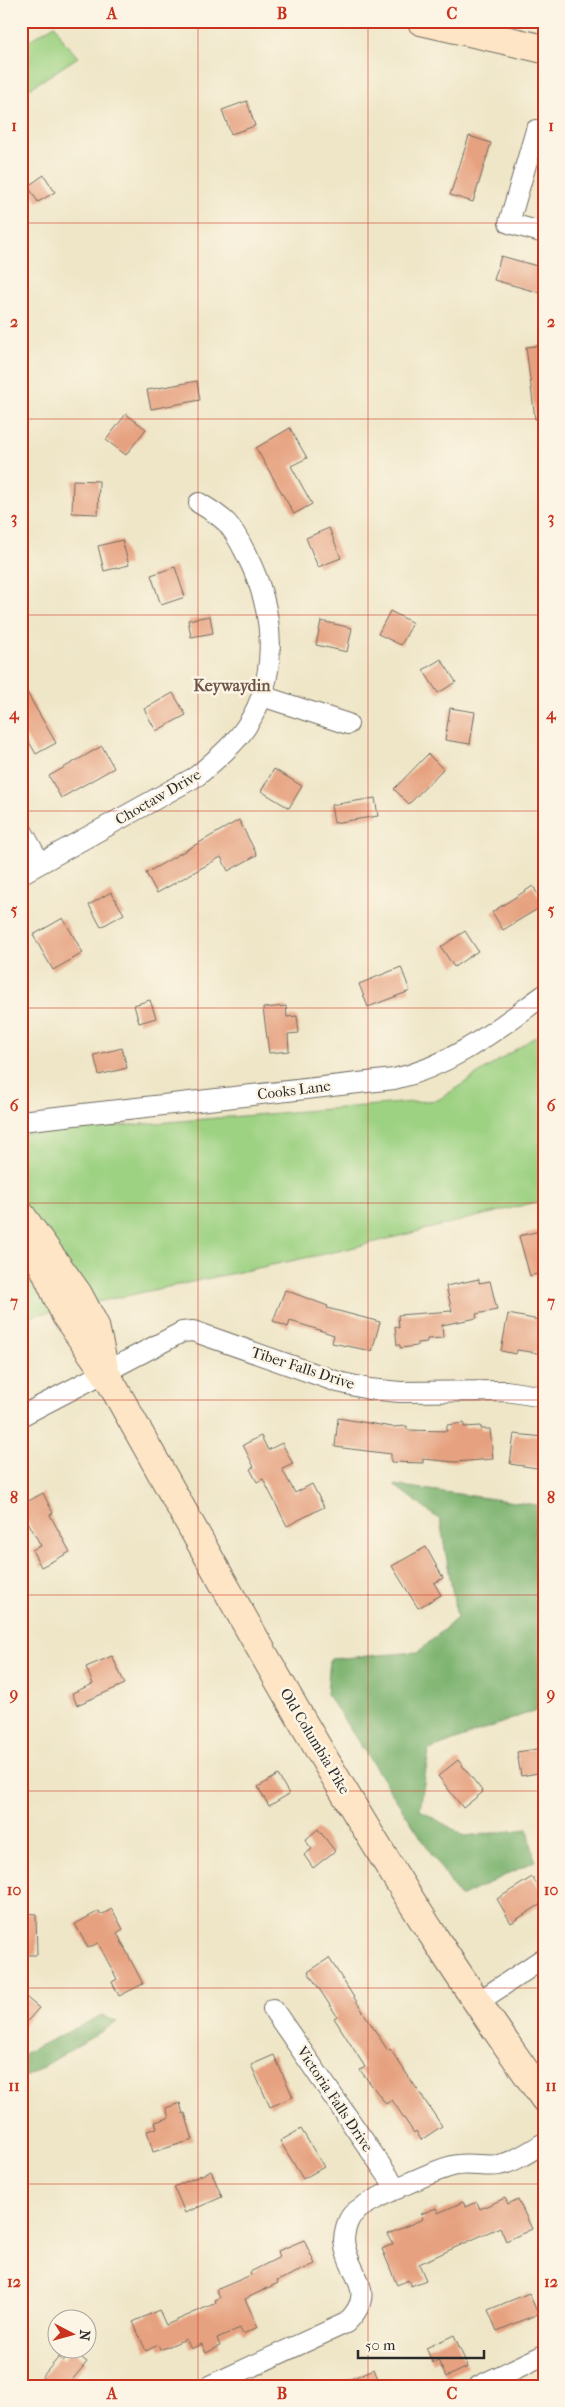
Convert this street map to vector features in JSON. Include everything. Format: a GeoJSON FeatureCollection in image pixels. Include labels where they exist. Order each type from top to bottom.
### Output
{"type":"FeatureCollection","features":[{"type":"Feature","properties":{"kind":"street"},"geometry":{"type":"LineString","coordinates":[[421,21],[544,49]]}},
{"type":"Feature","properties":{"kind":"street"},"geometry":{"type":"LineString","coordinates":[[536,130],[509,223],[544,233]]}},
{"type":"Feature","properties":{"kind":"street","name":"Choctaw Drive"},"geometry":{"type":"LineString","coordinates":[[21,874],[197,776],[223,754],[246,727],[262,696],[268,669],[270,634],[265,599],[256,573],[238,538],[227,523],[199,503]]}},
{"type":"Feature","properties":{"kind":"street"},"geometry":{"type":"LineString","coordinates":[[262,696],[348,724]]}},
{"type":"Feature","properties":{"kind":"street"},"geometry":{"type":"LineString","coordinates":[[21,829],[40,863]]}},
{"type":"Feature","properties":{"kind":"street","name":"Cooks Lane"},"geometry":{"type":"LineString","coordinates":[[21,1121],[394,1079],[417,1074],[456,1056],[544,995]]}},
{"type":"Feature","properties":{"kind":"street","name":"Old Columbia Pike"},"geometry":{"type":"LineString","coordinates":[[21,1216],[66,1316],[104,1372],[308,1730],[438,1943],[544,2098]]}},
{"type":"Feature","properties":{"kind":"street","name":"Tiber Falls Drive"},"geometry":{"type":"LineString","coordinates":[[21,1416],[171,1336],[182,1332],[193,1332],[338,1382],[369,1389],[400,1392],[506,1391],[544,1397]]}},
{"type":"Feature","properties":{"kind":"street"},"geometry":{"type":"LineString","coordinates":[[478,2002],[544,1958]]}},
{"type":"Feature","properties":{"kind":"street","name":"Victoria Falls Drive"},"geometry":{"type":"LineString","coordinates":[[273,2009],[397,2190]]}},
{"type":"Feature","properties":{"kind":"street"},"geometry":{"type":"LineString","coordinates":[[209,2386],[346,2322],[354,2315],[360,2304],[361,2281],[347,2253],[344,2239],[351,2216],[358,2210],[397,2190],[456,2165],[498,2165],[509,2162],[544,2144]]}},
{"type":"Feature","properties":{"kind":"street"},"geometry":{"type":"LineString","coordinates":[[479,2386],[544,2355]]}},
{"type":"Feature","properties":{"kind":"green space"},"geometry":{"type":"Polygon","coordinates":[[[55,25],[65,43],[78,57],[21,94],[21,45],[55,25]]]}},
{"type":"Feature","properties":{"kind":"green space"},"geometry":{"type":"Polygon","coordinates":[[[544,1031],[544,1200],[343,1250],[21,1318],[21,1134],[438,1100],[544,1031]]]}},
{"type":"Feature","properties":{"kind":"green space"},"geometry":{"type":"Polygon","coordinates":[[[394,1485],[544,1506],[544,1707],[429,1750],[420,1810],[465,1836],[528,1829],[535,1861],[460,1897],[327,1694],[330,1659],[418,1652],[457,1618],[440,1520],[394,1485]]]}},
{"type":"Feature","properties":{"kind":"green space"},"geometry":{"type":"Polygon","coordinates":[[[102,2015],[117,2022],[21,2080],[21,2055],[102,2015]]]}},
{"type":"Feature","properties":{"kind":"building"},"geometry":{"type":"Polygon","coordinates":[[[247,101],[255,126],[231,134],[222,110],[247,101]]]}},
{"type":"Feature","properties":{"kind":"building"},"geometry":{"type":"Polygon","coordinates":[[[469,136],[491,143],[473,202],[450,195],[469,136]]]}},
{"type":"Feature","properties":{"kind":"building"},"geometry":{"type":"Polygon","coordinates":[[[44,175],[55,192],[38,202],[28,186],[44,175]]]}},
{"type":"Feature","properties":{"kind":"building"},"geometry":{"type":"Polygon","coordinates":[[[501,256],[544,268],[544,294],[494,280],[501,256]]]}},
{"type":"Feature","properties":{"kind":"building"},"geometry":{"type":"Polygon","coordinates":[[[544,345],[544,419],[535,419],[526,347],[544,345]]]}},
{"type":"Feature","properties":{"kind":"building"},"geometry":{"type":"Polygon","coordinates":[[[197,381],[200,400],[151,409],[147,390],[197,381]]]}},
{"type":"Feature","properties":{"kind":"building"},"geometry":{"type":"Polygon","coordinates":[[[126,414],[146,429],[126,455],[106,440],[126,414]]]}},
{"type":"Feature","properties":{"kind":"building"},"geometry":{"type":"Polygon","coordinates":[[[290,428],[307,458],[291,466],[312,504],[294,514],[256,448],[290,428]]]}},
{"type":"Feature","properties":{"kind":"building"},"geometry":{"type":"Polygon","coordinates":[[[73,480],[99,481],[98,514],[72,513],[73,480]]]}},
{"type":"Feature","properties":{"kind":"building"},"geometry":{"type":"Polygon","coordinates":[[[329,528],[341,558],[318,567],[306,538],[329,528]]]}},
{"type":"Feature","properties":{"kind":"building"},"geometry":{"type":"Polygon","coordinates":[[[122,540],[129,565],[104,571],[98,546],[122,540]]]}},
{"type":"Feature","properties":{"kind":"building"},"geometry":{"type":"Polygon","coordinates":[[[175,567],[185,597],[161,605],[151,575],[175,567]]]}},
{"type":"Feature","properties":{"kind":"building"},"geometry":{"type":"Polygon","coordinates":[[[390,611],[413,623],[401,645],[378,634],[390,611]]]}},
{"type":"Feature","properties":{"kind":"building"},"geometry":{"type":"Polygon","coordinates":[[[210,616],[213,633],[191,637],[188,620],[210,616]]]}},
{"type":"Feature","properties":{"kind":"building"},"geometry":{"type":"Polygon","coordinates":[[[321,621],[352,628],[347,652],[316,645],[321,621]]]}},
{"type":"Feature","properties":{"kind":"building"},"geometry":{"type":"Polygon","coordinates":[[[441,659],[456,682],[438,693],[423,670],[441,659]]]}},
{"type":"Feature","properties":{"kind":"building"},"geometry":{"type":"Polygon","coordinates":[[[21,682],[56,743],[36,754],[21,728],[21,682]]]}},
{"type":"Feature","properties":{"kind":"building"},"geometry":{"type":"Polygon","coordinates":[[[173,693],[186,715],[156,731],[144,709],[173,693]]]}},
{"type":"Feature","properties":{"kind":"building"},"geometry":{"type":"Polygon","coordinates":[[[450,708],[475,712],[470,744],[445,740],[450,708]]]}},
{"type":"Feature","properties":{"kind":"building"},"geometry":{"type":"Polygon","coordinates":[[[102,746],[114,768],[61,798],[49,776],[102,746]]]}},
{"type":"Feature","properties":{"kind":"building"},"geometry":{"type":"Polygon","coordinates":[[[428,754],[443,769],[409,804],[394,789],[428,754]]]}},
{"type":"Feature","properties":{"kind":"building"},"geometry":{"type":"Polygon","coordinates":[[[274,769],[302,786],[289,808],[261,791],[274,769]]]}},
{"type":"Feature","properties":{"kind":"building"},"geometry":{"type":"Polygon","coordinates":[[[375,798],[378,816],[334,823],[331,805],[375,798]]]}},
{"type":"Feature","properties":{"kind":"building"},"geometry":{"type":"Polygon","coordinates":[[[239,820],[257,855],[228,871],[221,857],[157,893],[146,873],[239,820]]]}},
{"type":"Feature","properties":{"kind":"building"},"geometry":{"type":"Polygon","coordinates":[[[533,886],[544,905],[503,930],[492,912],[533,886]]]}},
{"type":"Feature","properties":{"kind":"building"},"geometry":{"type":"Polygon","coordinates":[[[111,892],[124,914],[101,927],[89,905],[111,892]]]}},
{"type":"Feature","properties":{"kind":"building"},"geometry":{"type":"Polygon","coordinates":[[[63,918],[83,953],[53,970],[33,935],[63,918]]]}},
{"type":"Feature","properties":{"kind":"building"},"geometry":{"type":"Polygon","coordinates":[[[465,931],[478,951],[454,967],[441,947],[465,931]]]}},
{"type":"Feature","properties":{"kind":"building"},"geometry":{"type":"Polygon","coordinates":[[[401,967],[410,991],[368,1007],[359,984],[401,967]]]}},
{"type":"Feature","properties":{"kind":"building"},"geometry":{"type":"Polygon","coordinates":[[[150,1000],[156,1018],[139,1023],[134,1005],[150,1000]]]}},
{"type":"Feature","properties":{"kind":"building"},"geometry":{"type":"Polygon","coordinates":[[[286,1006],[287,1017],[297,1016],[299,1033],[288,1034],[289,1051],[269,1053],[263,1008],[286,1006]]]}},
{"type":"Feature","properties":{"kind":"building"},"geometry":{"type":"Polygon","coordinates":[[[122,1048],[127,1068],[99,1075],[94,1055],[122,1048]]]}},
{"type":"Feature","properties":{"kind":"building"},"geometry":{"type":"Polygon","coordinates":[[[544,1230],[544,1272],[530,1276],[519,1236],[544,1230]]]}},
{"type":"Feature","properties":{"kind":"building"},"geometry":{"type":"Polygon","coordinates":[[[479,1279],[479,1283],[490,1281],[497,1310],[476,1314],[477,1318],[442,1325],[443,1338],[427,1339],[427,1342],[417,1343],[417,1346],[400,1348],[400,1345],[397,1345],[395,1326],[399,1328],[398,1315],[452,1311],[446,1286],[479,1279]]]}},
{"type":"Feature","properties":{"kind":"building"},"geometry":{"type":"Polygon","coordinates":[[[285,1290],[328,1306],[327,1308],[380,1322],[372,1351],[332,1343],[334,1335],[310,1327],[290,1321],[288,1327],[273,1321],[285,1290]]]}},
{"type":"Feature","properties":{"kind":"building"},"geometry":{"type":"Polygon","coordinates":[[[508,1314],[539,1320],[538,1324],[544,1326],[544,1354],[517,1350],[516,1354],[501,1351],[508,1314]]]}},
{"type":"Feature","properties":{"kind":"building"},"geometry":{"type":"Polygon","coordinates":[[[338,1418],[392,1427],[407,1426],[407,1430],[447,1431],[447,1425],[464,1423],[464,1427],[481,1426],[481,1429],[490,1429],[493,1459],[455,1462],[423,1459],[423,1463],[391,1462],[391,1454],[335,1447],[338,1418]]]}},
{"type":"Feature","properties":{"kind":"building"},"geometry":{"type":"Polygon","coordinates":[[[514,1434],[544,1437],[544,1469],[510,1464],[514,1434]]]}},
{"type":"Feature","properties":{"kind":"building"},"geometry":{"type":"Polygon","coordinates":[[[261,1436],[268,1450],[282,1443],[293,1464],[282,1469],[295,1493],[312,1484],[324,1507],[287,1526],[263,1479],[257,1482],[250,1469],[254,1467],[243,1445],[261,1436]]]}},
{"type":"Feature","properties":{"kind":"building"},"geometry":{"type":"Polygon","coordinates":[[[43,1493],[53,1513],[50,1515],[70,1552],[41,1567],[32,1550],[41,1546],[21,1509],[21,1505],[43,1493]]]}},
{"type":"Feature","properties":{"kind":"building"},"geometry":{"type":"Polygon","coordinates":[[[426,1547],[443,1578],[434,1583],[441,1595],[418,1608],[392,1566],[426,1547]]]}},
{"type":"Feature","properties":{"kind":"building"},"geometry":{"type":"Polygon","coordinates":[[[112,1656],[125,1684],[77,1705],[72,1693],[93,1684],[86,1667],[112,1656]]]}},
{"type":"Feature","properties":{"kind":"building"},"geometry":{"type":"Polygon","coordinates":[[[544,1748],[544,1772],[521,1776],[517,1752],[544,1748]]]}},
{"type":"Feature","properties":{"kind":"building"},"geometry":{"type":"Polygon","coordinates":[[[458,1760],[483,1792],[463,1808],[438,1776],[458,1760]]]}},
{"type":"Feature","properties":{"kind":"building"},"geometry":{"type":"Polygon","coordinates":[[[278,1775],[289,1794],[269,1806],[258,1787],[278,1775]]]}},
{"type":"Feature","properties":{"kind":"building"},"geometry":{"type":"Polygon","coordinates":[[[318,1829],[335,1851],[313,1868],[304,1855],[312,1849],[305,1840],[318,1829]]]}},
{"type":"Feature","properties":{"kind":"building"},"geometry":{"type":"Polygon","coordinates":[[[532,1877],[544,1895],[544,1902],[511,1923],[497,1899],[532,1877]]]}},
{"type":"Feature","properties":{"kind":"building"},"geometry":{"type":"Polygon","coordinates":[[[112,1909],[123,1929],[117,1933],[143,1984],[119,1996],[112,1982],[117,1979],[98,1943],[88,1948],[75,1924],[99,1911],[101,1915],[112,1909]]]}},
{"type":"Feature","properties":{"kind":"building"},"geometry":{"type":"Polygon","coordinates":[[[21,1913],[36,1914],[37,1955],[21,1955],[21,1913]]]}},
{"type":"Feature","properties":{"kind":"building"},"geometry":{"type":"Polygon","coordinates":[[[329,1958],[388,2051],[390,2049],[442,2126],[421,2140],[416,2131],[414,2133],[392,2100],[386,2104],[360,2070],[365,2067],[334,2018],[337,2016],[308,1972],[329,1958]]]}},
{"type":"Feature","properties":{"kind":"building"},"geometry":{"type":"Polygon","coordinates":[[[21,1993],[39,2008],[21,2028],[21,1993]]]}},
{"type":"Feature","properties":{"kind":"building"},"geometry":{"type":"Polygon","coordinates":[[[274,2055],[293,2097],[270,2107],[251,2065],[274,2055]]]}},
{"type":"Feature","properties":{"kind":"building"},"geometry":{"type":"Polygon","coordinates":[[[180,2103],[193,2140],[153,2152],[147,2131],[157,2128],[155,2122],[169,2118],[166,2108],[180,2103]]]}},
{"type":"Feature","properties":{"kind":"building"},"geometry":{"type":"Polygon","coordinates":[[[301,2129],[324,2167],[303,2179],[280,2141],[301,2129]]]}},
{"type":"Feature","properties":{"kind":"building"},"geometry":{"type":"Polygon","coordinates":[[[211,2171],[222,2197],[185,2213],[174,2187],[211,2171]]]}},
{"type":"Feature","properties":{"kind":"building"},"geometry":{"type":"Polygon","coordinates":[[[505,2198],[508,2204],[518,2199],[532,2229],[506,2241],[500,2227],[419,2264],[426,2280],[411,2286],[408,2280],[397,2285],[382,2249],[393,2244],[388,2234],[423,2219],[421,2214],[436,2208],[438,2213],[463,2202],[466,2207],[477,2202],[480,2209],[505,2198]]]}},
{"type":"Feature","properties":{"kind":"building"},"geometry":{"type":"Polygon","coordinates":[[[304,2240],[315,2264],[277,2281],[278,2283],[245,2299],[258,2327],[243,2334],[240,2328],[217,2338],[220,2346],[206,2353],[202,2344],[191,2349],[186,2339],[160,2350],[158,2345],[146,2351],[133,2322],[159,2310],[166,2325],[216,2303],[215,2300],[220,2298],[216,2290],[251,2275],[250,2272],[280,2257],[278,2251],[304,2240]]]}},
{"type":"Feature","properties":{"kind":"building"},"geometry":{"type":"Polygon","coordinates":[[[529,2293],[538,2314],[497,2331],[488,2310],[529,2293]]]}},
{"type":"Feature","properties":{"kind":"building"},"geometry":{"type":"Polygon","coordinates":[[[454,2335],[468,2367],[446,2377],[438,2360],[433,2363],[426,2348],[454,2335]]]}},
{"type":"Feature","properties":{"kind":"building"},"geometry":{"type":"Polygon","coordinates":[[[56,2360],[84,2360],[87,2362],[67,2386],[52,2386],[42,2377],[56,2360]]]}},
{"type":"Feature","properties":{"kind":"building"},"geometry":{"type":"Polygon","coordinates":[[[374,2369],[381,2386],[334,2386],[374,2369]]]}},
{"type":"Feature","properties":{"kind":"district","name":"Keywaydin"},"geometry":{"type":"Point","coordinates":[232,685]}}]}
